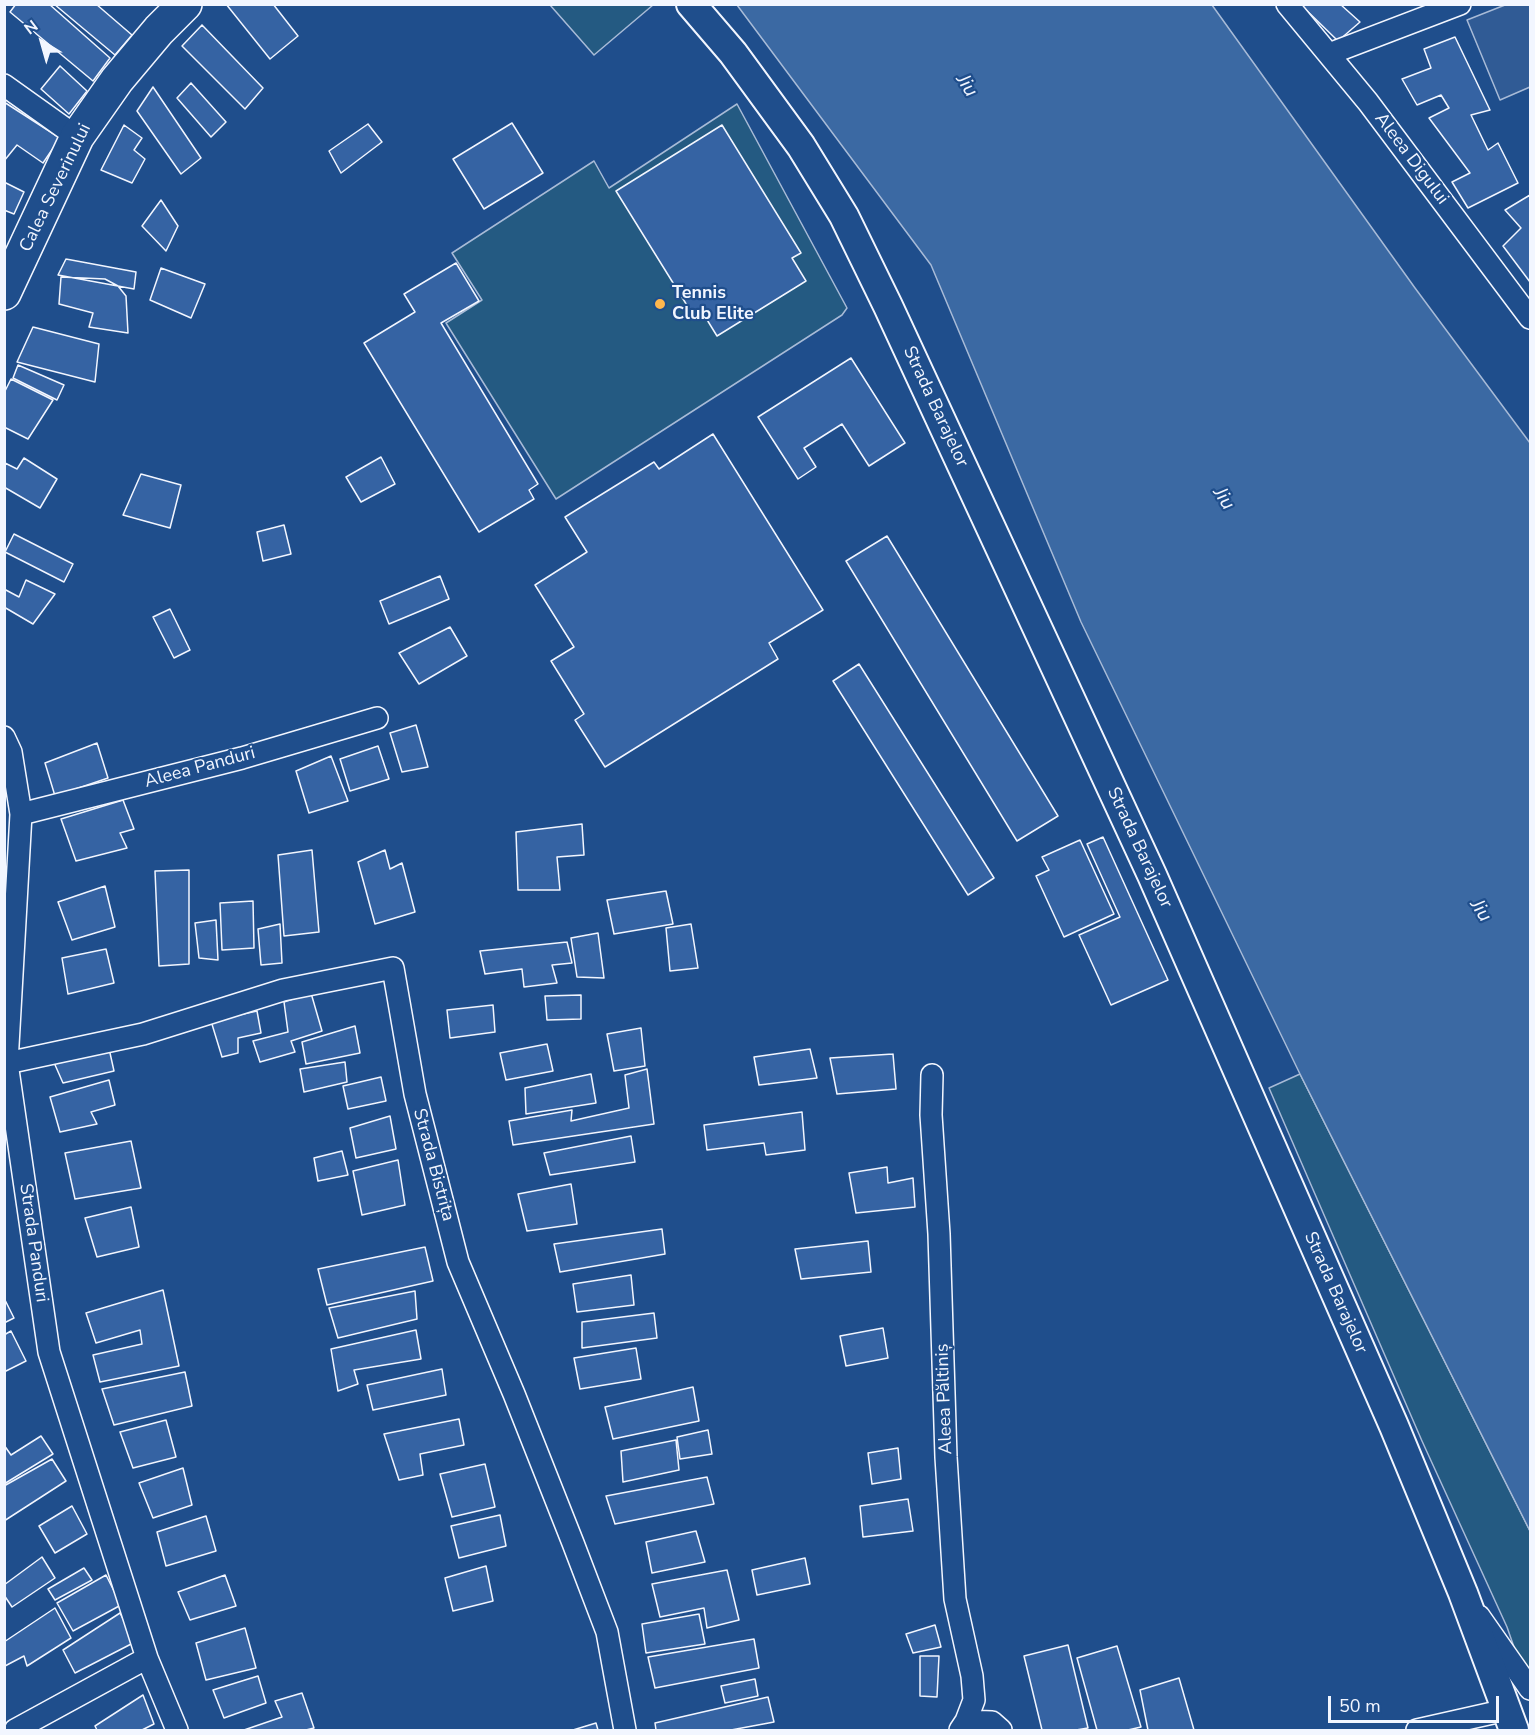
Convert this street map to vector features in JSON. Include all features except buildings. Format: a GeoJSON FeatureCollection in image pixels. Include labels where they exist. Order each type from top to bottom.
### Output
{"type":"FeatureCollection","features":[{"type":"Feature","properties":{"kind":"main road","name":"Calea Severinului"},"geometry":{"type":"LineString","coordinates":[[4,293],[77,137],[117,80],[159,30],[185,4]]}},
{"type":"Feature","properties":{"kind":"main road","name":"Strada Barajelor"},"geometry":{"type":"LineString","coordinates":[[691,4],[733,53],[781,117],[821,178],[865,258],[1152,875],[1394,1426],[1463,1593],[1510,1720]]}},
{"type":"Feature","properties":{"kind":"street","name":"Aleea Digului"},"geometry":{"type":"LineString","coordinates":[[1287,4],[1368,102],[1530,318]]}},
{"type":"Feature","properties":{"kind":"street"},"geometry":{"type":"LineString","coordinates":[[1329,54],[1460,4]]}},
{"type":"Feature","properties":{"kind":"street"},"geometry":{"type":"LineString","coordinates":[[4,85],[77,137]]}},
{"type":"Feature","properties":{"kind":"street","name":"Aleea Panduri"},"geometry":{"type":"LineString","coordinates":[[21,814],[242,758],[377,718]]}},
{"type":"Feature","properties":{"kind":"street","name":"Strada Panduri"},"geometry":{"type":"LineString","coordinates":[[4,737],[11,752],[21,814],[7,1063],[49,1352],[147,1658],[177,1731]]}},
{"type":"Feature","properties":{"kind":"street","name":"Strada Bistrița"},"geometry":{"type":"LineString","coordinates":[[7,1063],[143,1034],[283,990],[393,968],[415,1094],[458,1262],[523,1416],[607,1632],[625,1731]]}},
{"type":"Feature","properties":{"kind":"street","name":"Aleea Păltiniș"},"geometry":{"type":"LineString","coordinates":[[932,1075],[931,1115],[939,1234],[946,1457],[955,1599],[972,1676],[974,1700],[963,1726]]}},
{"type":"Feature","properties":{"kind":"street"},"geometry":{"type":"LineString","coordinates":[[1463,1593],[1530,1689]]}},
{"type":"Feature","properties":{"kind":"street"},"geometry":{"type":"LineString","coordinates":[[15,1731],[147,1658]]}},
{"type":"Feature","properties":{"kind":"street"},"geometry":{"type":"LineString","coordinates":[[1417,1731],[1510,1720]]}},
{"type":"Feature","properties":{"kind":"street","name":"Aleea Păltiniș"},"geometry":{"type":"LineString","coordinates":[[963,1726],[992,1722],[1001,1731]]}},
{"type":"Feature","properties":{"kind":"shaded area"},"geometry":{"type":"Polygon","coordinates":[[[550,5],[653,5],[594,55],[550,5]]]}},
{"type":"Feature","properties":{"kind":"shaded area"},"geometry":{"type":"Polygon","coordinates":[[[1505,5],[1530,5],[1530,87],[1500,100],[1467,20],[1505,5]]]}},
{"type":"Feature","properties":{"kind":"shaded area","name":"Tennis Club Elite"},"geometry":{"type":"Polygon","coordinates":[[[737,104],[847,308],[842,315],[556,499],[446,323],[482,300],[452,253],[594,161],[609,188],[737,104]]]}},
{"type":"Feature","properties":{"kind":"shaded area"},"geometry":{"type":"Polygon","coordinates":[[[1300,1074],[1530,1531],[1530,1693],[1507,1627],[1422,1441],[1269,1088],[1300,1074]]]}},
{"type":"Feature","properties":{"kind":"water","name":"Jiu"},"geometry":{"type":"Polygon","coordinates":[[[737,5],[1212,5],[1415,288],[1530,443],[1530,1531],[1300,1074],[1081,622],[931,265],[737,5]]]}},
{"type":"Feature","properties":{"kind":"place","name":"Tennis Club Elite"},"geometry":{"type":"Point","coordinates":[660,304]}}]}
